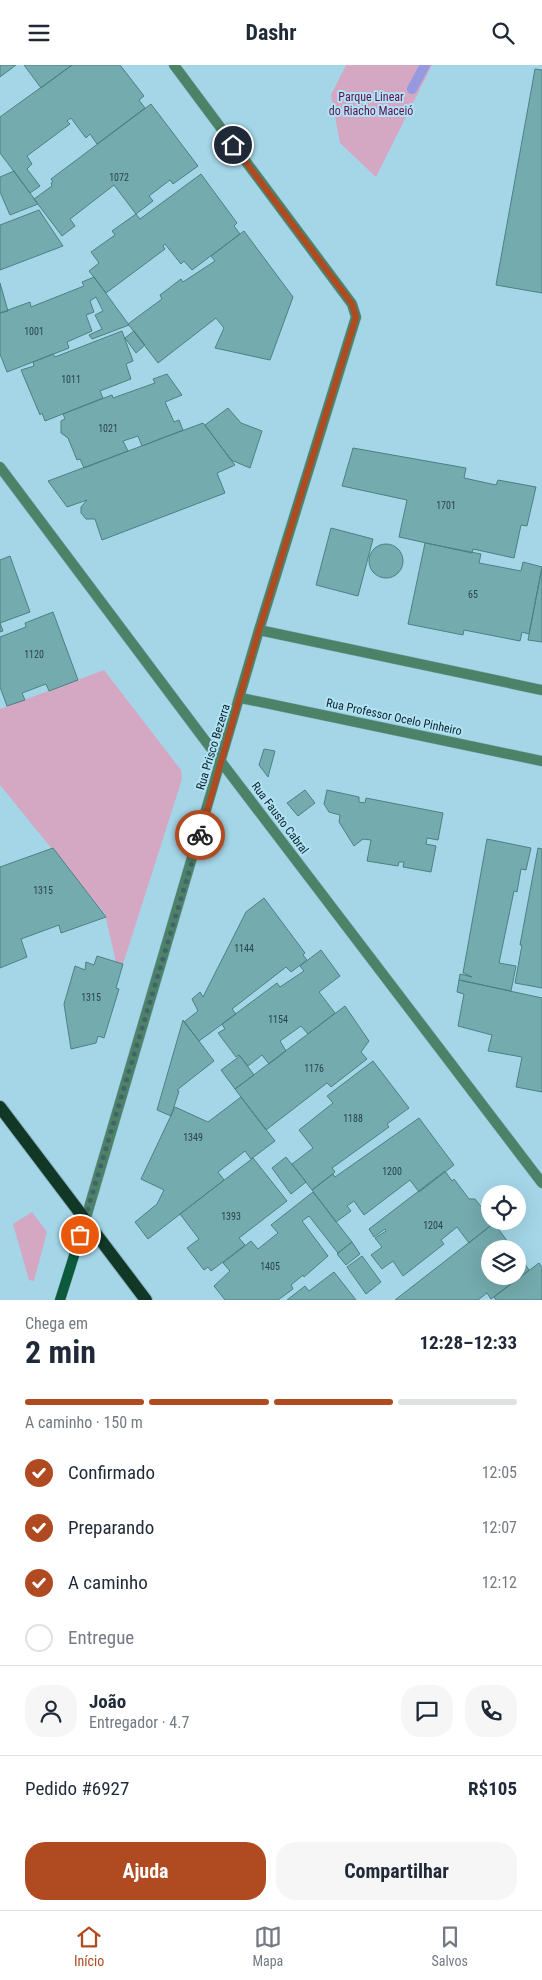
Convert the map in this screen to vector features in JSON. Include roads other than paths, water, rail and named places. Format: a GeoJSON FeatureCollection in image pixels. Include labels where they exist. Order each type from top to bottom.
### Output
{"type":"FeatureCollection","features":[{"type":"Feature","properties":{"kind":"main road"},"geometry":{"type":"LineString","coordinates":[[0,1107],[84,1221],[146,1300]]}},
{"type":"Feature","properties":{"kind":"street","name":"Rua Prisco Bezerra"},"geometry":{"type":"LineString","coordinates":[[60,1300],[222,763],[259,630],[356,317],[352,304],[174,65]]}},
{"type":"Feature","properties":{"kind":"street","name":"Rua Fausto Cabral"},"geometry":{"type":"LineString","coordinates":[[0,467],[222,763],[542,1183]]}},
{"type":"Feature","properties":{"kind":"street"},"geometry":{"type":"LineString","coordinates":[[259,630],[542,690]]}},
{"type":"Feature","properties":{"kind":"street","name":"Rua Professor Ocelo Pinheiro"},"geometry":{"type":"LineString","coordinates":[[241,698],[542,761]]}},
{"type":"Feature","properties":{"kind":"waterway"},"geometry":{"type":"LineString","coordinates":[[412,89],[425,65]]}},
{"type":"Feature","properties":{"kind":"park label","name":"Parque Linear do Riacho Maceió"},"geometry":{"type":"Point","coordinates":[371,104]}}]}
